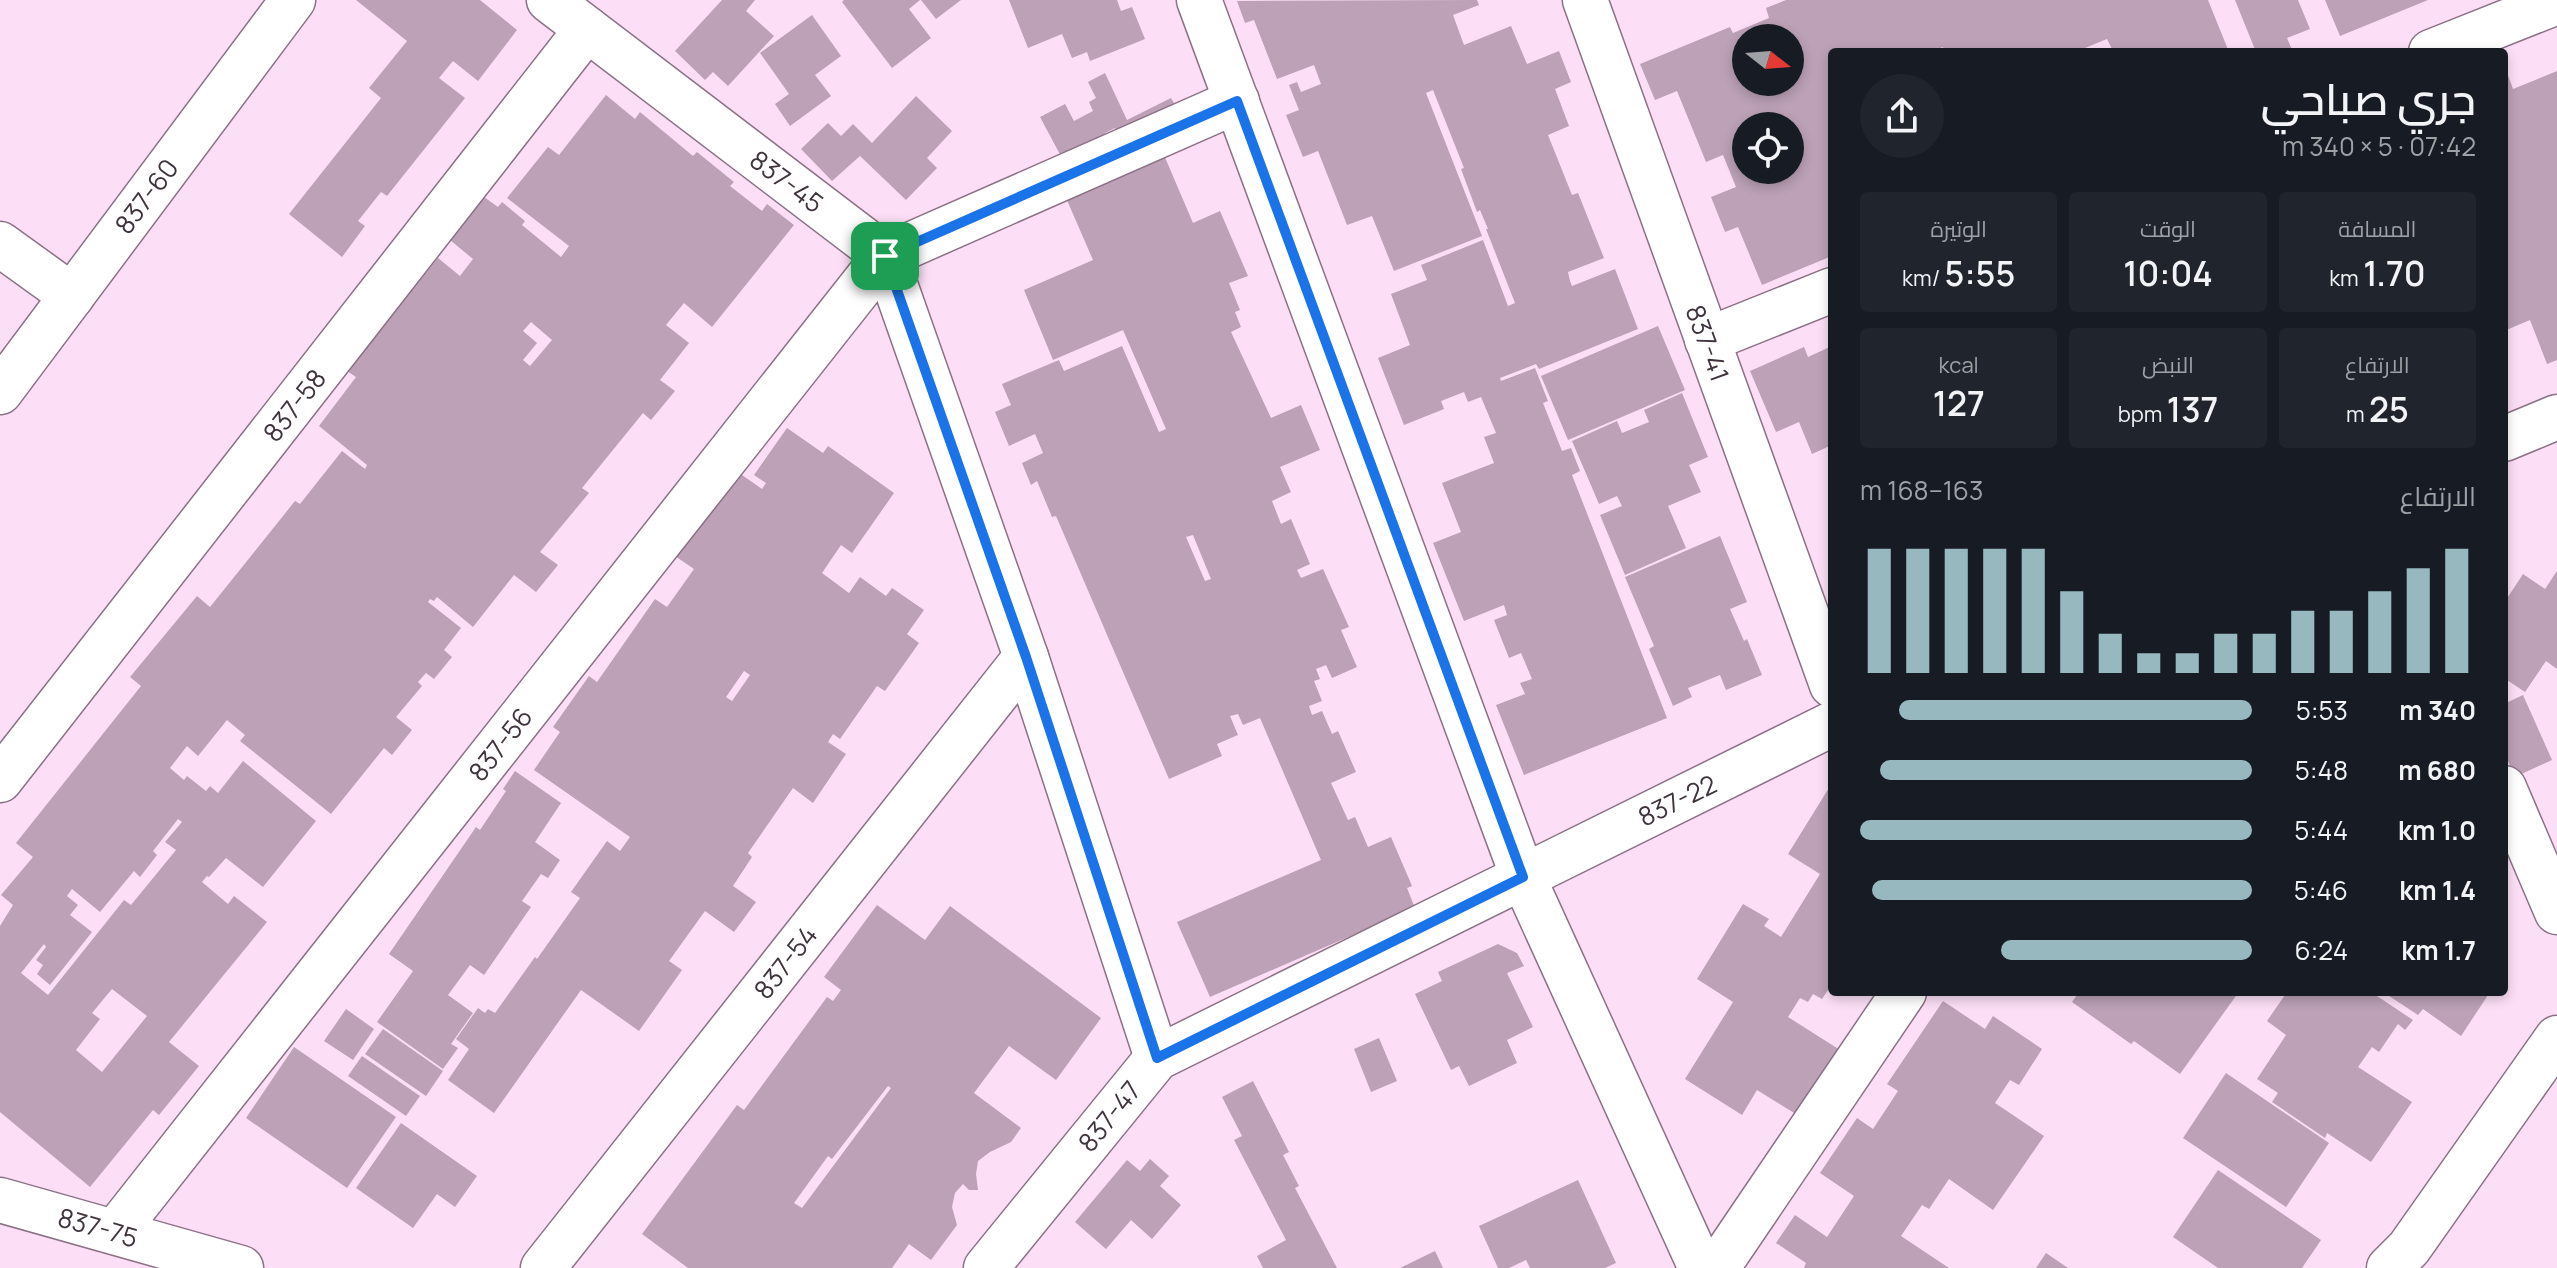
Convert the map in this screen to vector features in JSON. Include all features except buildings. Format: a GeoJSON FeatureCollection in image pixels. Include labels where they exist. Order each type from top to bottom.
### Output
{"type":"FeatureCollection","features":[{"type":"Feature","properties":{"kind":"street","name":"837-45"},"geometry":{"type":"LineString","coordinates":[[549,0],[885,256]]}},
{"type":"Feature","properties":{"kind":"street"},"geometry":{"type":"LineString","coordinates":[[1199,0],[1523,877],[1701,1268]]}},
{"type":"Feature","properties":{"kind":"street","name":"837-41"},"geometry":{"type":"LineString","coordinates":[[1585,0],[1828,674]]}},
{"type":"Feature","properties":{"kind":"street","name":"837-60"},"geometry":{"type":"LineString","coordinates":[[0,392],[287,2]]}},
{"type":"Feature","properties":{"kind":"street"},"geometry":{"type":"LineString","coordinates":[[2441,48],[2557,2]]}},
{"type":"Feature","properties":{"kind":"street","name":"837-58"},"geometry":{"type":"LineString","coordinates":[[0,780],[587,29]]}},
{"type":"Feature","properties":{"kind":"street"},"geometry":{"type":"LineString","coordinates":[[1157,1058],[1026,657],[885,256],[1237,101]]}},
{"type":"Feature","properties":{"kind":"street"},"geometry":{"type":"LineString","coordinates":[[0,244],[72,296]]}},
{"type":"Feature","properties":{"kind":"street","name":"837-56"},"geometry":{"type":"LineString","coordinates":[[115,1232],[885,256]]}},
{"type":"Feature","properties":{"kind":"street"},"geometry":{"type":"LineString","coordinates":[[1707,340],[1828,292]]}},
{"type":"Feature","properties":{"kind":"street"},"geometry":{"type":"LineString","coordinates":[[2508,437],[2557,417]]}},
{"type":"Feature","properties":{"kind":"street","name":"837-54"},"geometry":{"type":"LineString","coordinates":[[543,1268],[1026,657]]}},
{"type":"Feature","properties":{"kind":"street","name":"837-22"},"geometry":{"type":"LineString","coordinates":[[1523,877],[1828,726]]}},
{"type":"Feature","properties":{"kind":"street"},"geometry":{"type":"LineString","coordinates":[[2508,797],[2557,912]]}},
{"type":"Feature","properties":{"kind":"street","name":"837-47"},"geometry":{"type":"LineString","coordinates":[[986,1268],[1157,1058],[1523,877]]}},
{"type":"Feature","properties":{"kind":"street"},"geometry":{"type":"LineString","coordinates":[[1717,1268],[1901,996]]}},
{"type":"Feature","properties":{"kind":"street"},"geometry":{"type":"LineString","coordinates":[[2389,1268],[2409,1248],[2556,1042]]}},
{"type":"Feature","properties":{"kind":"street","name":"837-75"},"geometry":{"type":"LineString","coordinates":[[0,1200],[241,1268]]}},
{"type":"Feature","properties":{"kind":"route"},"geometry":{"type":"LineString","coordinates":[[1237,101],[1523,877],[1157,1058],[1026,657],[885,256],[1237,101]]}}]}
